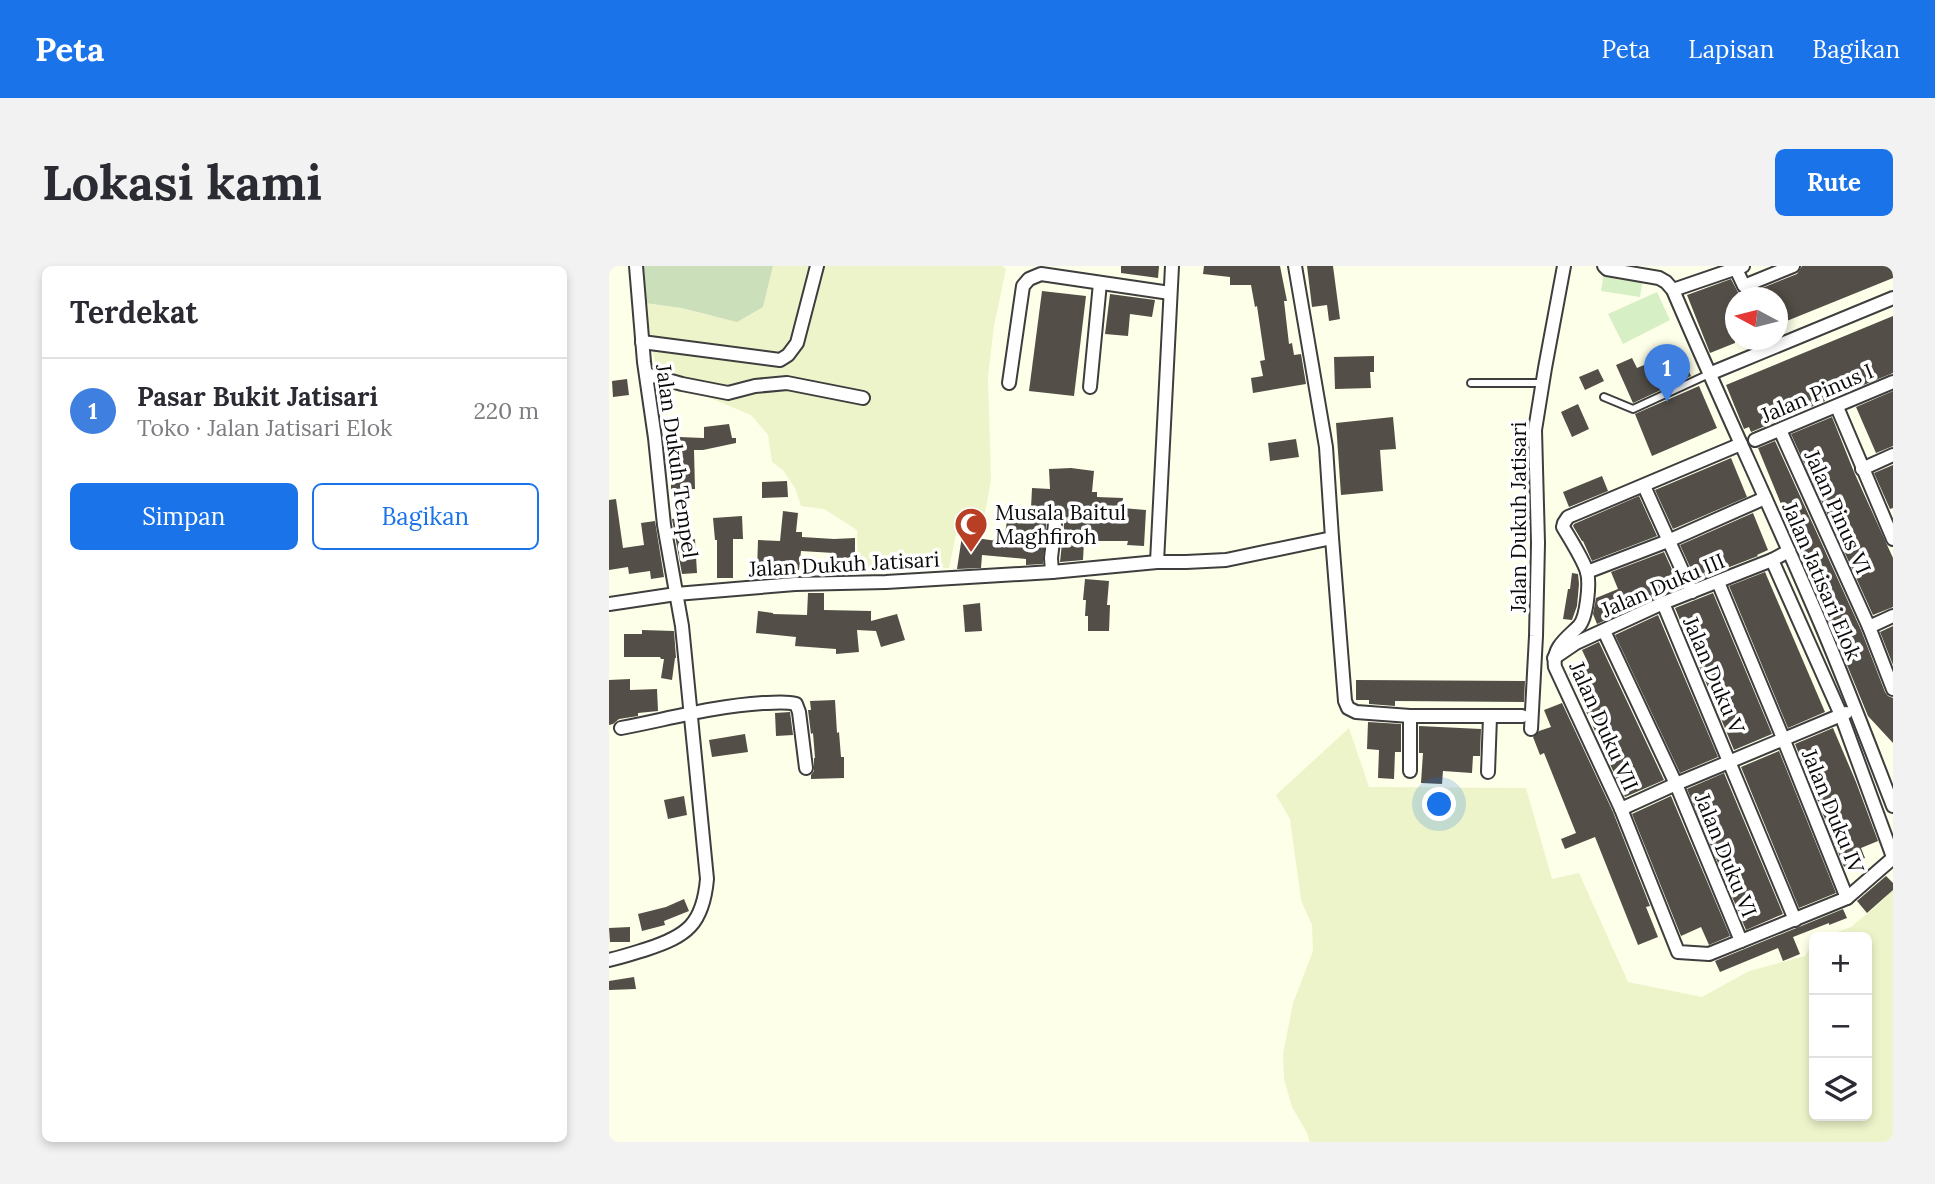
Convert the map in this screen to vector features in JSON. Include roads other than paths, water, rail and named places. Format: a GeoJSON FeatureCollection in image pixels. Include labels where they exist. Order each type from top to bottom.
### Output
{"type":"FeatureCollection","features":[{"type":"Feature","properties":{"kind":"street","name":"Jalan Dukuh Tempel"},"geometry":{"type":"LineString","coordinates":[[636,266],[642,342],[664,525],[676,594]]}},
{"type":"Feature","properties":{"kind":"street"},"geometry":{"type":"LineString","coordinates":[[642,342],[780,360],[788,355],[797,343],[817,266]]}},
{"type":"Feature","properties":{"kind":"street"},"geometry":{"type":"LineString","coordinates":[[1157,562],[1172,266]]}},
{"type":"Feature","properties":{"kind":"street"},"geometry":{"type":"LineString","coordinates":[[1296,266],[1325,447],[1345,701],[1348,708],[1356,712],[1410,716],[1522,716]]}},
{"type":"Feature","properties":{"kind":"street","name":"Jalan Dukuh Jatisari"},"geometry":{"type":"LineString","coordinates":[[1531,729],[1538,543],[1535,430],[1564,266]]}},
{"type":"Feature","properties":{"kind":"street"},"geometry":{"type":"LineString","coordinates":[[1604,266],[1607,269],[1659,278],[1673,290],[1739,268],[1744,286],[1793,266]]}},
{"type":"Feature","properties":{"kind":"street"},"geometry":{"type":"LineString","coordinates":[[1009,383],[1023,286],[1042,270],[1100,283],[1170,293]]}},
{"type":"Feature","properties":{"kind":"street"},"geometry":{"type":"LineString","coordinates":[[1090,387],[1100,283]]}},
{"type":"Feature","properties":{"kind":"street","name":"Jalan Jatisari Elok"},"geometry":{"type":"LineString","coordinates":[[1673,290],[1823,629],[1893,806]]}},
{"type":"Feature","properties":{"kind":"street"},"geometry":{"type":"LineString","coordinates":[[1709,374],[1893,298]]}},
{"type":"Feature","properties":{"kind":"street"},"geometry":{"type":"LineString","coordinates":[[646,374],[728,393],[755,386],[787,383],[863,398]]}},
{"type":"Feature","properties":{"kind":"street","name":"Jalan Pinus I"},"geometry":{"type":"LineString","coordinates":[[1755,440],[1893,382]]}},
{"type":"Feature","properties":{"kind":"street"},"geometry":{"type":"LineString","coordinates":[[1837,407],[1862,469],[1890,523],[1893,539]]}},
{"type":"Feature","properties":{"kind":"street","name":"Jalan Pinus VI"},"geometry":{"type":"LineString","coordinates":[[1780,430],[1869,626],[1893,689]]}},
{"type":"Feature","properties":{"kind":"street"},"geometry":{"type":"LineString","coordinates":[[1554,658],[1561,643],[1581,624],[1587,596],[1587,572],[1563,527],[1568,517],[1741,444]]}},
{"type":"Feature","properties":{"kind":"street"},"geometry":{"type":"LineString","coordinates":[[1862,469],[1893,455]]}},
{"type":"Feature","properties":{"kind":"street"},"geometry":{"type":"LineString","coordinates":[[1643,486],[1692,592]]}},
{"type":"Feature","properties":{"kind":"street"},"geometry":{"type":"LineString","coordinates":[[1587,572],[1668,541],[1765,498]]}},
{"type":"Feature","properties":{"kind":"street"},"geometry":{"type":"LineString","coordinates":[[1052,572],[1056,514]]}},
{"type":"Feature","properties":{"kind":"street","name":"Jalan Dukuh Jatisari"},"geometry":{"type":"LineString","coordinates":[[676,594],[795,583],[886,582],[1052,572],[1157,562],[1226,560],[1332,538]]}},
{"type":"Feature","properties":{"kind":"street","name":"Jalan Duku III"},"geometry":{"type":"LineString","coordinates":[[1554,658],[1576,643],[1663,603],[1789,551]]}},
{"type":"Feature","properties":{"kind":"street","name":"Jalan Jatisari Elok"},"geometry":{"type":"LineString","coordinates":[[1678,952],[1709,954],[1847,898],[1893,858],[1841,715],[1772,560]]}},
{"type":"Feature","properties":{"kind":"street","name":"Jalan Duku IV"},"geometry":{"type":"LineString","coordinates":[[1718,582],[1847,898]]}},
{"type":"Feature","properties":{"kind":"street"},"geometry":{"type":"LineString","coordinates":[[609,604],[676,594],[682,626],[707,879],[703,901],[694,923],[680,936],[670,942],[609,960]]}},
{"type":"Feature","properties":{"kind":"street","name":"Jalan Duku V"},"geometry":{"type":"LineString","coordinates":[[1663,603],[1795,920]]}},
{"type":"Feature","properties":{"kind":"street"},"geometry":{"type":"LineString","coordinates":[[1869,626],[1893,616]]}},
{"type":"Feature","properties":{"kind":"street","name":"Jalan Duku VI"},"geometry":{"type":"LineString","coordinates":[[1604,631],[1676,783],[1741,942]]}},
{"type":"Feature","properties":{"kind":"street","name":"Jalan Duku VII"},"geometry":{"type":"LineString","coordinates":[[1554,658],[1555,667],[1621,809],[1678,952]]}},
{"type":"Feature","properties":{"kind":"street"},"geometry":{"type":"LineString","coordinates":[[621,728],[689,713],[788,702],[796,704],[799,712],[806,768]]}},
{"type":"Feature","properties":{"kind":"street","name":"Jalan Duku IV"},"geometry":{"type":"LineString","coordinates":[[1783,738],[1855,709]]}},
{"type":"Feature","properties":{"kind":"street"},"geometry":{"type":"LineString","coordinates":[[1410,716],[1410,771]]}},
{"type":"Feature","properties":{"kind":"street"},"geometry":{"type":"LineString","coordinates":[[1488,772],[1490,717]]}},
{"type":"Feature","properties":{"kind":"street","name":"Jalan Duku V"},"geometry":{"type":"LineString","coordinates":[[1730,762],[1783,738]]}},
{"type":"Feature","properties":{"kind":"street","name":"Jalan Duku VI"},"geometry":{"type":"LineString","coordinates":[[1676,783],[1730,762]]}},
{"type":"Feature","properties":{"kind":"street","name":"Jalan Duku VII"},"geometry":{"type":"LineString","coordinates":[[1621,809],[1676,783]]}},
{"type":"Feature","properties":{"kind":"lane"},"geometry":{"type":"LineString","coordinates":[[1604,397],[1633,409],[1709,374]]}},
{"type":"Feature","properties":{"kind":"lane"},"geometry":{"type":"LineString","coordinates":[[1472,383],[1543,383]]}},
{"type":"Feature","properties":{"kind":"place","name":"Pasar Bukit Jatisari"},"geometry":{"type":"Point","coordinates":[1667,402]}},
{"type":"Feature","properties":{"kind":"place","name":"Musala Baitul Maghfiroh"},"geometry":{"type":"Point","coordinates":[971,554]}}]}
